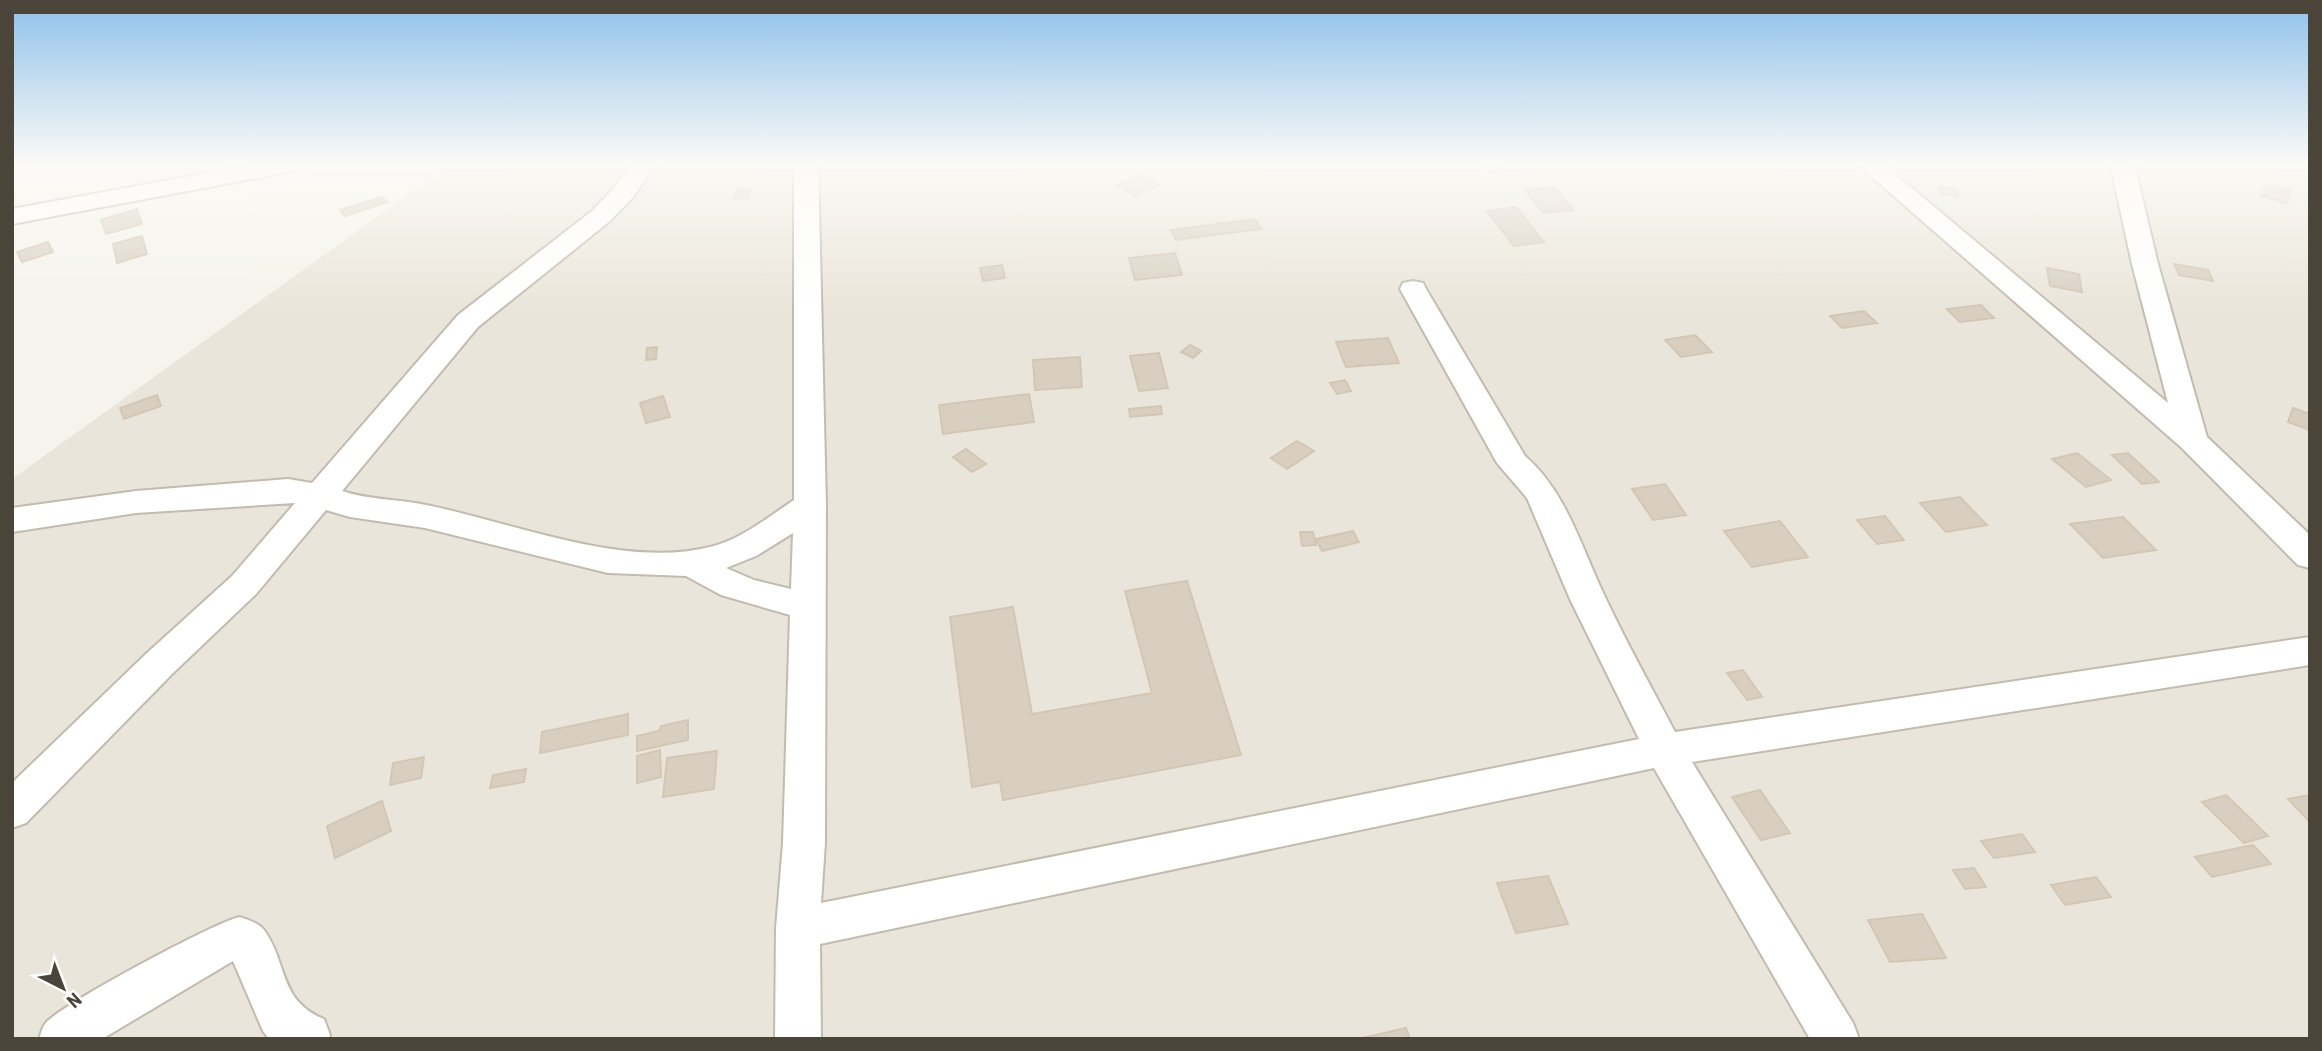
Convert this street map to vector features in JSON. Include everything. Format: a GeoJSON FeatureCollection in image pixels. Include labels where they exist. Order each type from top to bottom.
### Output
{"type":"FeatureCollection","features":[{"type":"Feature","properties":{"kind":"street"},"geometry":{"type":"LineString","coordinates":[[12,217],[31,212]]}},
{"type":"Feature","properties":{"kind":"street"},"geometry":{"type":"LineString","coordinates":[[12,810],[159,664],[244,585],[468,321],[605,212]]}},
{"type":"Feature","properties":{"kind":"street"},"geometry":{"type":"LineString","coordinates":[[798,1039],[798,928],[804,843],[810,505],[807,212]]}},
{"type":"Feature","properties":{"kind":"street"},"geometry":{"type":"LineString","coordinates":[[1926,212],[2193,440],[2310,556]]}},
{"type":"Feature","properties":{"kind":"street"},"geometry":{"type":"LineString","coordinates":[[2133,212],[2193,440]]}},
{"type":"Feature","properties":{"kind":"street"},"geometry":{"type":"LineString","coordinates":[[1413,289],[1513,463],[1529,477],[1542,495],[1588,599],[1664,750],[1836,1039]]}},
{"type":"Feature","properties":{"kind":"street"},"geometry":{"type":"LineString","coordinates":[[12,520],[136,502],[267,491],[302,491],[350,506],[460,523],[608,561],[637,564],[693,563],[722,557],[739,549],[810,505]]}},
{"type":"Feature","properties":{"kind":"street"},"geometry":{"type":"LineString","coordinates":[[693,563],[712,579],[734,589],[808,606]]}},
{"type":"Feature","properties":{"kind":"street"},"geometry":{"type":"LineString","coordinates":[[798,928],[1664,750],[2310,651]]}},
{"type":"Feature","properties":{"kind":"street"},"geometry":{"type":"LineString","coordinates":[[62,1039],[100,1013],[219,945],[240,938],[248,944],[279,1015],[290,1029],[307,1035]]}},
{"type":"Feature","properties":{"kind":"shaded area"},"geometry":{"type":"Polygon","coordinates":[[[384,212],[2310,212],[2310,1039],[12,1039],[12,479],[384,212]]]}},
{"type":"Feature","properties":{"kind":"building"},"geometry":{"type":"Polygon","coordinates":[[[127,212],[138,212],[142,224],[106,234],[101,220],[127,212]]]}},
{"type":"Feature","properties":{"kind":"building"},"geometry":{"type":"Polygon","coordinates":[[[1488,212],[1520,212],[1544,242],[1514,246],[1488,212]]]}},
{"type":"Feature","properties":{"kind":"building"},"geometry":{"type":"Polygon","coordinates":[[[1255,219],[1261,229],[1176,240],[1171,230],[1255,219]]]}},
{"type":"Feature","properties":{"kind":"building"},"geometry":{"type":"Polygon","coordinates":[[[142,236],[147,254],[117,263],[113,244],[142,236]]]}},
{"type":"Feature","properties":{"kind":"building"},"geometry":{"type":"Polygon","coordinates":[[[48,242],[53,252],[22,262],[17,252],[48,242]]]}},
{"type":"Feature","properties":{"kind":"building"},"geometry":{"type":"Polygon","coordinates":[[[1175,253],[1182,275],[1135,280],[1129,258],[1175,253]]]}},
{"type":"Feature","properties":{"kind":"building"},"geometry":{"type":"Polygon","coordinates":[[[2174,264],[2208,270],[2213,281],[2179,275],[2174,264]]]}},
{"type":"Feature","properties":{"kind":"building"},"geometry":{"type":"Polygon","coordinates":[[[1002,265],[1005,278],[983,281],[980,268],[1002,265]]]}},
{"type":"Feature","properties":{"kind":"building"},"geometry":{"type":"Polygon","coordinates":[[[2047,268],[2079,274],[2082,292],[2050,286],[2047,268]]]}},
{"type":"Feature","properties":{"kind":"building"},"geometry":{"type":"Polygon","coordinates":[[[1981,305],[1994,318],[1960,322],[1947,309],[1981,305]]]}},
{"type":"Feature","properties":{"kind":"building"},"geometry":{"type":"Polygon","coordinates":[[[1864,311],[1877,323],[1842,328],[1830,316],[1864,311]]]}},
{"type":"Feature","properties":{"kind":"building"},"geometry":{"type":"Polygon","coordinates":[[[1695,335],[1712,352],[1681,357],[1665,340],[1695,335]]]}},
{"type":"Feature","properties":{"kind":"building"},"geometry":{"type":"Polygon","coordinates":[[[1388,338],[1399,363],[1346,367],[1336,342],[1388,338]]]}},
{"type":"Feature","properties":{"kind":"building"},"geometry":{"type":"Polygon","coordinates":[[[1190,345],[1201,351],[1193,358],[1181,352],[1190,345]]]}},
{"type":"Feature","properties":{"kind":"building"},"geometry":{"type":"Polygon","coordinates":[[[657,347],[656,359],[646,360],[647,348],[657,347]]]}},
{"type":"Feature","properties":{"kind":"building"},"geometry":{"type":"Polygon","coordinates":[[[1159,353],[1168,388],[1139,391],[1130,356],[1159,353]]]}},
{"type":"Feature","properties":{"kind":"building"},"geometry":{"type":"Polygon","coordinates":[[[1080,357],[1082,387],[1035,390],[1033,360],[1080,357]]]}},
{"type":"Feature","properties":{"kind":"building"},"geometry":{"type":"Polygon","coordinates":[[[1345,380],[1351,391],[1337,394],[1330,383],[1345,380]]]}},
{"type":"Feature","properties":{"kind":"building"},"geometry":{"type":"Polygon","coordinates":[[[1029,394],[1034,422],[943,434],[939,405],[1029,394]]]}},
{"type":"Feature","properties":{"kind":"building"},"geometry":{"type":"Polygon","coordinates":[[[157,395],[161,406],[124,419],[120,408],[157,395]]]}},
{"type":"Feature","properties":{"kind":"building"},"geometry":{"type":"Polygon","coordinates":[[[663,396],[670,417],[646,423],[640,403],[663,396]]]}},
{"type":"Feature","properties":{"kind":"building"},"geometry":{"type":"Polygon","coordinates":[[[1161,406],[1162,414],[1130,417],[1129,409],[1161,406]]]}},
{"type":"Feature","properties":{"kind":"building"},"geometry":{"type":"Polygon","coordinates":[[[2293,408],[2310,414],[2310,430],[2288,422],[2293,408]]]}},
{"type":"Feature","properties":{"kind":"building"},"geometry":{"type":"Polygon","coordinates":[[[1297,441],[1314,451],[1287,469],[1271,458],[1297,441]]]}},
{"type":"Feature","properties":{"kind":"building"},"geometry":{"type":"Polygon","coordinates":[[[966,449],[986,464],[972,472],[953,457],[966,449]]]}},
{"type":"Feature","properties":{"kind":"building"},"geometry":{"type":"Polygon","coordinates":[[[2077,453],[2111,480],[2086,487],[2052,459],[2077,453]]]}},
{"type":"Feature","properties":{"kind":"building"},"geometry":{"type":"Polygon","coordinates":[[[2128,453],[2159,482],[2142,484],[2112,455],[2128,453]]]}},
{"type":"Feature","properties":{"kind":"building"},"geometry":{"type":"Polygon","coordinates":[[[1665,484],[1686,515],[1653,520],[1632,489],[1665,484]]]}},
{"type":"Feature","properties":{"kind":"building"},"geometry":{"type":"Polygon","coordinates":[[[1960,497],[1987,525],[1946,532],[1920,503],[1960,497]]]}},
{"type":"Feature","properties":{"kind":"building"},"geometry":{"type":"Polygon","coordinates":[[[1885,516],[1904,540],[1877,544],[1857,520],[1885,516]]]}},
{"type":"Feature","properties":{"kind":"building"},"geometry":{"type":"Polygon","coordinates":[[[2123,517],[2156,550],[2103,558],[2070,524],[2123,517]]]}},
{"type":"Feature","properties":{"kind":"building"},"geometry":{"type":"Polygon","coordinates":[[[1780,521],[1808,557],[1752,567],[1724,531],[1780,521]]]}},
{"type":"Feature","properties":{"kind":"building"},"geometry":{"type":"Polygon","coordinates":[[[1353,531],[1359,542],[1322,551],[1316,539],[1353,531]]]}},
{"type":"Feature","properties":{"kind":"building"},"geometry":{"type":"Polygon","coordinates":[[[1300,532],[1313,532],[1316,545],[1302,546],[1300,532]]]}},
{"type":"Feature","properties":{"kind":"building"},"geometry":{"type":"Polygon","coordinates":[[[1187,581],[1241,755],[1003,800],[1000,782],[972,787],[950,617],[1013,607],[1032,714],[1152,693],[1125,591],[1187,581]]]}},
{"type":"Feature","properties":{"kind":"building"},"geometry":{"type":"Polygon","coordinates":[[[1743,670],[1762,697],[1747,700],[1727,673],[1743,670]]]}},
{"type":"Feature","properties":{"kind":"building"},"geometry":{"type":"Polygon","coordinates":[[[628,714],[628,735],[540,753],[542,732],[628,714]]]}},
{"type":"Feature","properties":{"kind":"building"},"geometry":{"type":"Polygon","coordinates":[[[688,720],[688,740],[637,751],[637,736],[659,731],[661,726],[688,720]]]}},
{"type":"Feature","properties":{"kind":"building"},"geometry":{"type":"Polygon","coordinates":[[[660,750],[661,777],[637,783],[637,756],[660,750]]]}},
{"type":"Feature","properties":{"kind":"building"},"geometry":{"type":"Polygon","coordinates":[[[717,751],[714,789],[663,797],[667,758],[717,751]]]}},
{"type":"Feature","properties":{"kind":"building"},"geometry":{"type":"Polygon","coordinates":[[[424,757],[421,778],[390,785],[393,763],[424,757]]]}},
{"type":"Feature","properties":{"kind":"building"},"geometry":{"type":"Polygon","coordinates":[[[526,769],[524,782],[490,788],[493,775],[526,769]]]}},
{"type":"Feature","properties":{"kind":"building"},"geometry":{"type":"Polygon","coordinates":[[[1760,790],[1790,833],[1761,840],[1732,797],[1760,790]]]}},
{"type":"Feature","properties":{"kind":"building"},"geometry":{"type":"Polygon","coordinates":[[[2226,795],[2268,836],[2244,843],[2202,802],[2226,795]]]}},
{"type":"Feature","properties":{"kind":"building"},"geometry":{"type":"Polygon","coordinates":[[[2310,795],[2310,822],[2288,799],[2310,795]]]}},
{"type":"Feature","properties":{"kind":"building"},"geometry":{"type":"Polygon","coordinates":[[[382,801],[391,831],[335,858],[327,826],[382,801]]]}},
{"type":"Feature","properties":{"kind":"building"},"geometry":{"type":"Polygon","coordinates":[[[2022,834],[2035,852],[1994,858],[1981,841],[2022,834]]]}},
{"type":"Feature","properties":{"kind":"building"},"geometry":{"type":"Polygon","coordinates":[[[2253,845],[2271,864],[2212,877],[2195,857],[2253,845]]]}},
{"type":"Feature","properties":{"kind":"building"},"geometry":{"type":"Polygon","coordinates":[[[1974,868],[1986,887],[1965,889],[1953,870],[1974,868]]]}},
{"type":"Feature","properties":{"kind":"building"},"geometry":{"type":"Polygon","coordinates":[[[1548,876],[1568,924],[1516,933],[1497,883],[1548,876]]]}},
{"type":"Feature","properties":{"kind":"building"},"geometry":{"type":"Polygon","coordinates":[[[2096,877],[2111,897],[2065,905],[2051,885],[2096,877]]]}},
{"type":"Feature","properties":{"kind":"building"},"geometry":{"type":"Polygon","coordinates":[[[1922,914],[1946,958],[1890,962],[1868,920],[1922,914]]]}},
{"type":"Feature","properties":{"kind":"building"},"geometry":{"type":"Polygon","coordinates":[[[1406,1028],[1410,1039],[1358,1039],[1406,1028]]]}}]}
